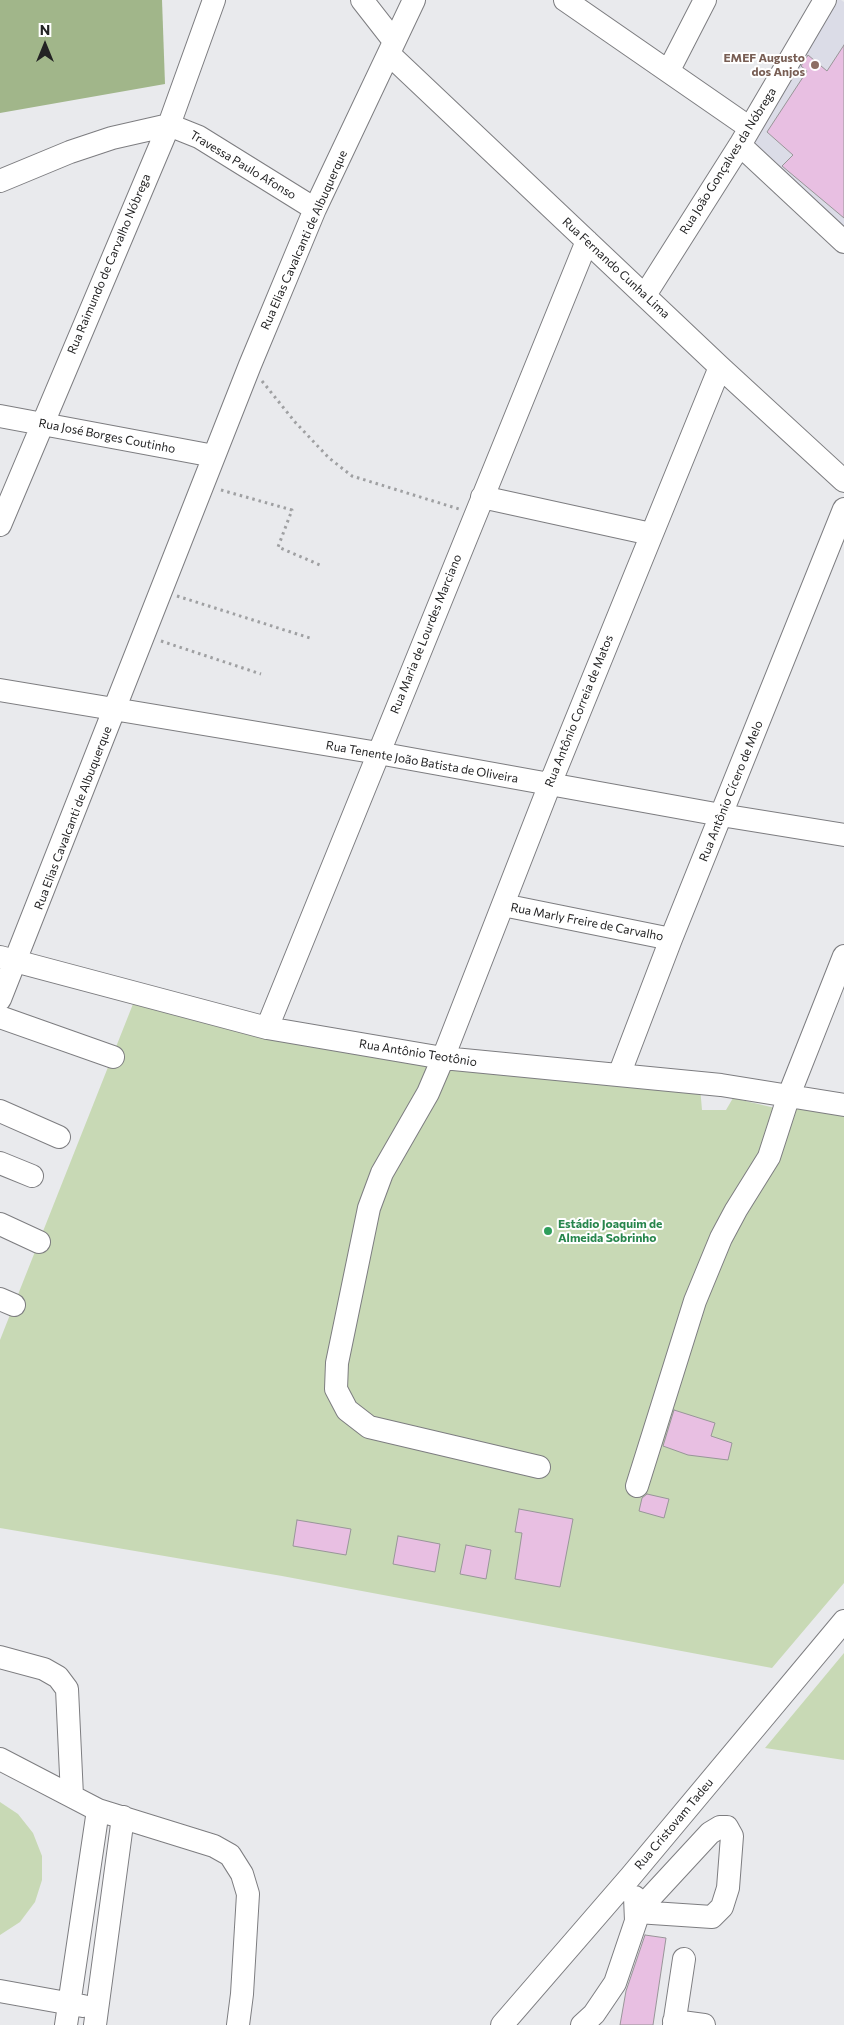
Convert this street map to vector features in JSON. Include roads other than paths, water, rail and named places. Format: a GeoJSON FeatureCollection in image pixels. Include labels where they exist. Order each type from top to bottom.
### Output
{"type":"FeatureCollection","features":[{"type":"Feature","properties":{"kind":"street","name":"Rua Raimundo de Carvalho Nóbrega"},"geometry":{"type":"LineString","coordinates":[[0,526],[41,424],[169,125],[214,0]]}},
{"type":"Feature","properties":{"kind":"street","name":"Rua Fernando Cunha Lima"},"geometry":{"type":"LineString","coordinates":[[362,0],[391,48],[587,241],[844,481]]}},
{"type":"Feature","properties":{"kind":"street","name":"Rua Elias Cavalcanti de Albuquerque"},"geometry":{"type":"LineString","coordinates":[[0,999],[9,959],[162,592],[250,365],[316,210],[414,0]]}},
{"type":"Feature","properties":{"kind":"street"},"geometry":{"type":"LineString","coordinates":[[565,0],[669,70],[745,137],[844,242]]}},
{"type":"Feature","properties":{"kind":"street"},"geometry":{"type":"LineString","coordinates":[[669,70],[705,0]]}},
{"type":"Feature","properties":{"kind":"street","name":"Rua João Gonçalves da Nóbrega"},"geometry":{"type":"LineString","coordinates":[[645,295],[745,137],[825,0]]}},
{"type":"Feature","properties":{"kind":"street"},"geometry":{"type":"LineString","coordinates":[[0,181],[70,152],[112,138],[169,125]]}},
{"type":"Feature","properties":{"kind":"street","name":"Travessa Paulo Afonso"},"geometry":{"type":"LineString","coordinates":[[169,125],[199,137],[316,210]]}},
{"type":"Feature","properties":{"kind":"street","name":"Rua Maria de Lourdes Marciano"},"geometry":{"type":"LineString","coordinates":[[267,1028],[587,241]]}},
{"type":"Feature","properties":{"kind":"street","name":"Rua Antônio Correia de Matos"},"geometry":{"type":"LineString","coordinates":[[539,1467],[369,1426],[347,1410],[336,1389],[337,1364],[369,1208],[382,1173],[428,1092],[443,1058],[550,784],[720,366]]}},
{"type":"Feature","properties":{"kind":"street","name":"Rua José Borges Coutinho"},"geometry":{"type":"LineString","coordinates":[[0,416],[214,456]]}},
{"type":"Feature","properties":{"kind":"street"},"geometry":{"type":"LineString","coordinates":[[479,506],[651,534]]}},
{"type":"Feature","properties":{"kind":"street","name":"Rua Antônio Cícero de Melo"},"geometry":{"type":"LineString","coordinates":[[619,1075],[671,939],[844,509]]}},
{"type":"Feature","properties":{"kind":"street","name":"Rua Tenente João Batista de Oliveira"},"geometry":{"type":"LineString","coordinates":[[0,690],[378,753],[721,815],[844,835]]}},
{"type":"Feature","properties":{"kind":"street","name":"Rua Marly Freire de Carvalho"},"geometry":{"type":"LineString","coordinates":[[503,905],[671,939]]}},
{"type":"Feature","properties":{"kind":"street"},"geometry":{"type":"LineString","coordinates":[[637,1486],[664,1394],[695,1302],[721,1238],[769,1157],[790,1095],[844,956]]}},
{"type":"Feature","properties":{"kind":"street","name":"Rua Antônio Teotônio"},"geometry":{"type":"LineString","coordinates":[[9,959],[267,1028],[443,1058],[721,1085],[844,1105]]}},
{"type":"Feature","properties":{"kind":"street"},"geometry":{"type":"LineString","coordinates":[[0,1017],[113,1057]]}},
{"type":"Feature","properties":{"kind":"street"},"geometry":{"type":"LineString","coordinates":[[0,1111],[59,1137]]}},
{"type":"Feature","properties":{"kind":"street"},"geometry":{"type":"LineString","coordinates":[[0,1163],[32,1176]]}},
{"type":"Feature","properties":{"kind":"street"},"geometry":{"type":"LineString","coordinates":[[0,1224],[39,1242]]}},
{"type":"Feature","properties":{"kind":"street","name":"Rua Cristovam Tadeu"},"geometry":{"type":"LineString","coordinates":[[502,2025],[631,1876],[844,1621]]}},
{"type":"Feature","properties":{"kind":"street"},"geometry":{"type":"LineString","coordinates":[[0,1657],[44,1669],[58,1677],[67,1689],[72,1796]]}},
{"type":"Feature","properties":{"kind":"street"},"geometry":{"type":"LineString","coordinates":[[0,1759],[98,1810],[214,1846],[230,1855],[242,1874],[248,1894],[242,1994],[238,2025]]}},
{"type":"Feature","properties":{"kind":"street"},"geometry":{"type":"LineString","coordinates":[[66,2025],[98,1810]]}},
{"type":"Feature","properties":{"kind":"street"},"geometry":{"type":"LineString","coordinates":[[0,1991],[69,2003],[96,2017],[123,1817]]}},
{"type":"Feature","properties":{"kind":"street"},"geometry":{"type":"LineString","coordinates":[[720,1827],[727,1827],[732,1836],[728,1888],[722,1907],[712,1916],[637,1912],[710,1833],[720,1827]]}},
{"type":"Feature","properties":{"kind":"street"},"geometry":{"type":"LineString","coordinates":[[582,2025],[594,2014],[615,1982],[630,1944],[637,1912],[631,1876]]}},
{"type":"Feature","properties":{"kind":"street"},"geometry":{"type":"LineString","coordinates":[[684,1959],[674,2023],[704,2025]]}},
{"type":"Feature","properties":{"kind":"place","name":"EMEF Augusto dos Anjos"},"geometry":{"type":"Point","coordinates":[815,65]}},
{"type":"Feature","properties":{"kind":"place","name":"Estádio Joaquim de Almeida Sobrinho"},"geometry":{"type":"Point","coordinates":[548,1231]}}]}
